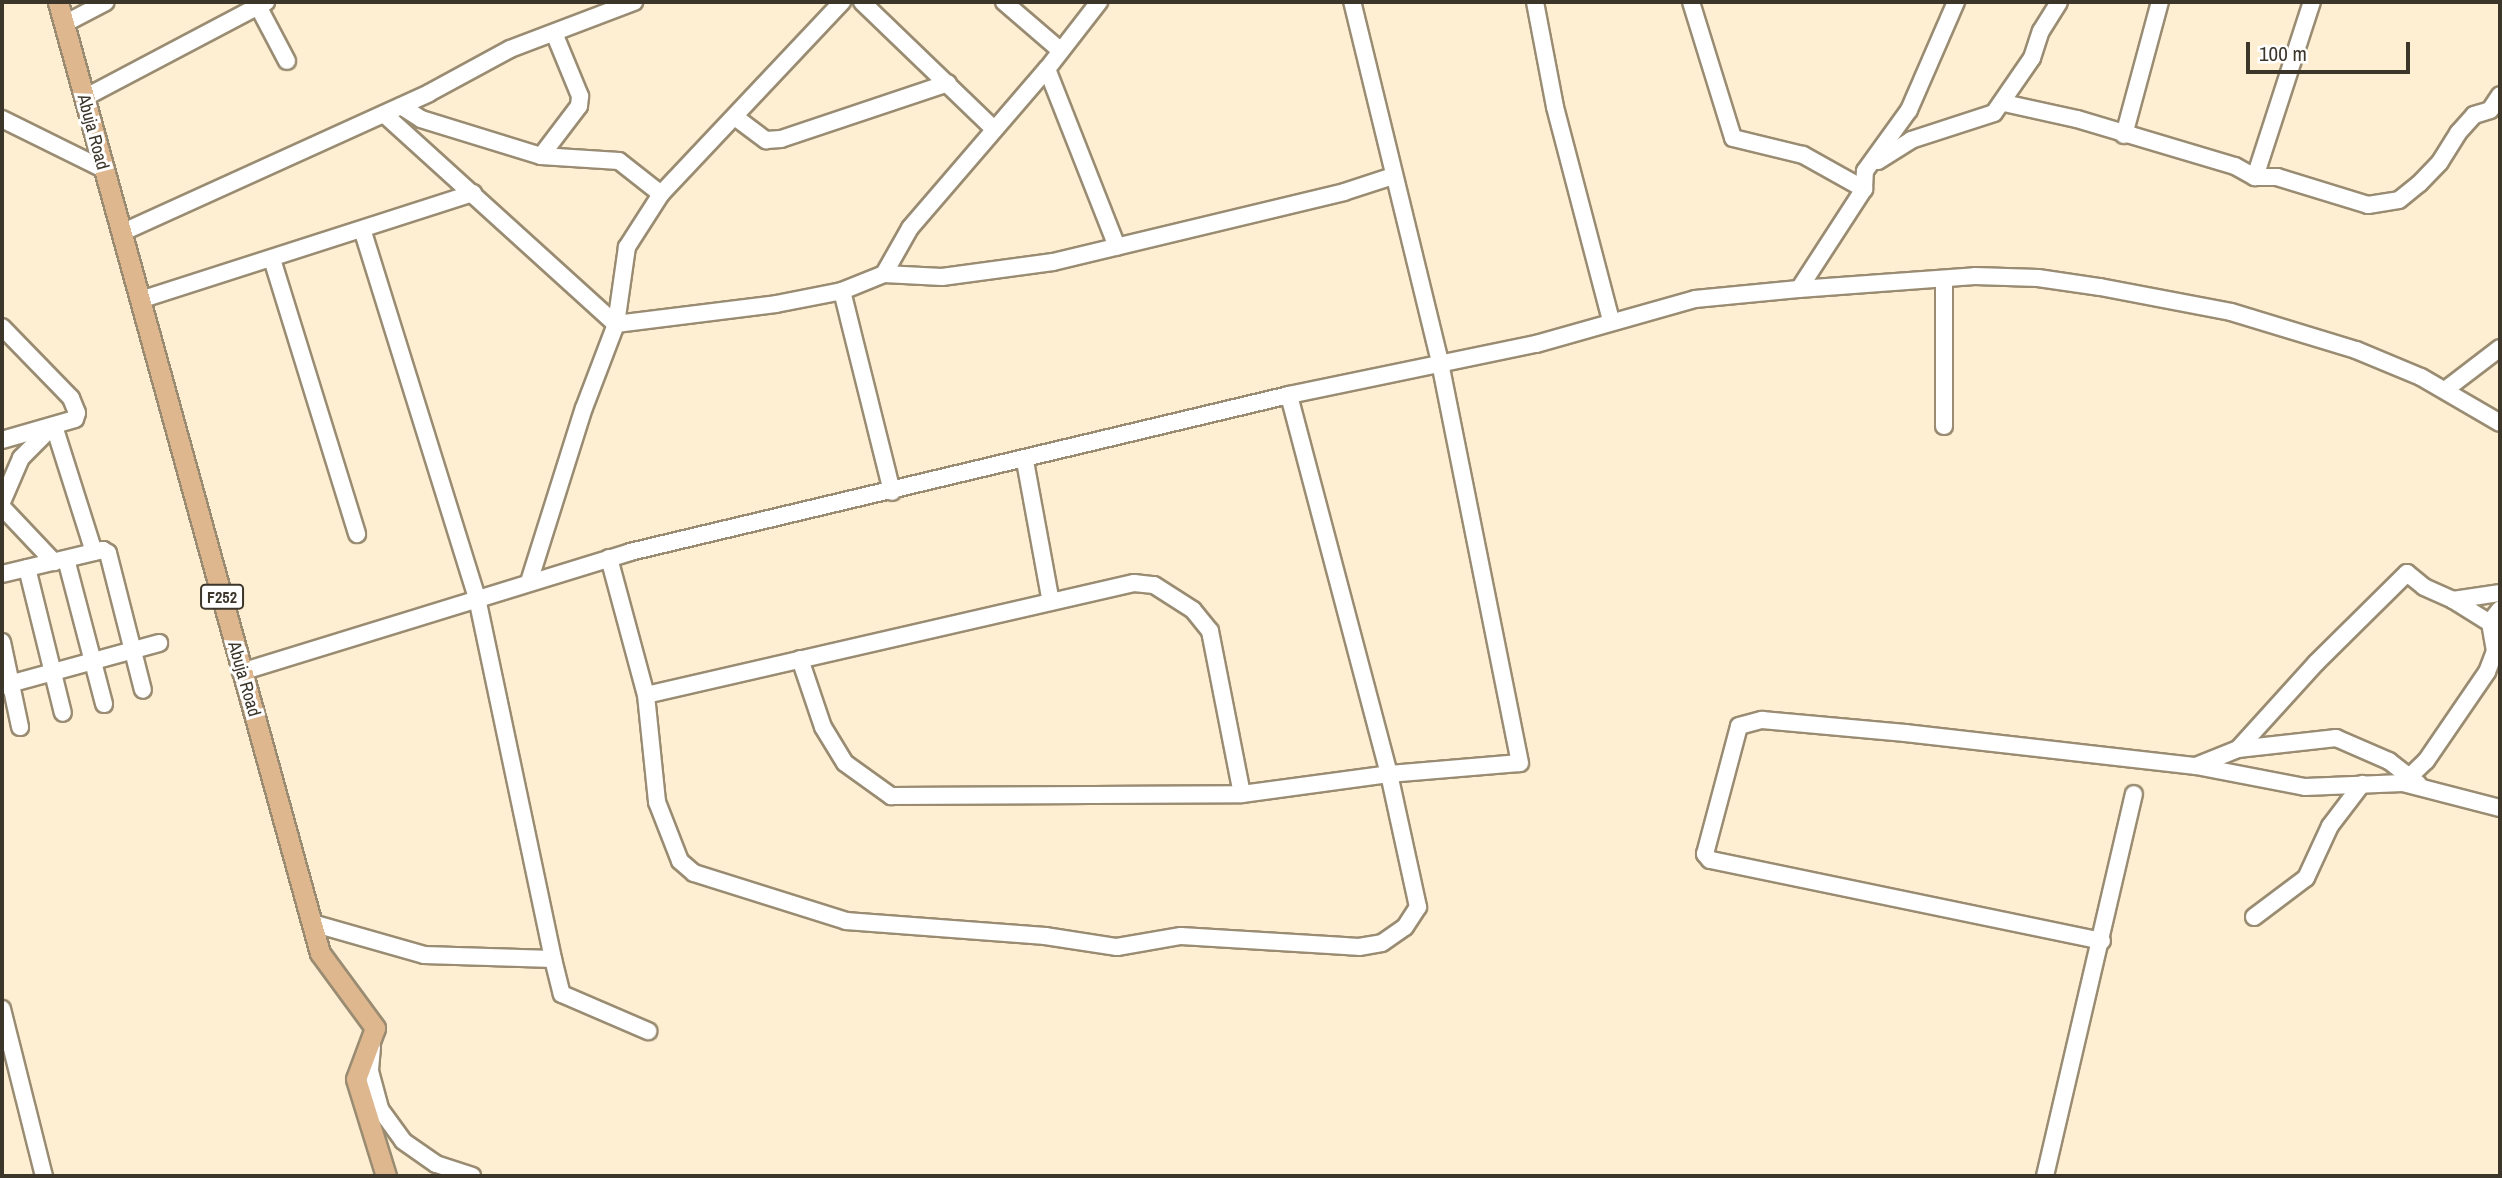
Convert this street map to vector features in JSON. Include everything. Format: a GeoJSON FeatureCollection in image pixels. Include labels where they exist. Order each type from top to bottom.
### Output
{"type":"FeatureCollection","features":[{"type":"Feature","properties":{"kind":"main road","name":"Abuja Road"},"geometry":{"type":"LineString","coordinates":[[58,2],[320,953],[375,1027]]}},
{"type":"Feature","properties":{"kind":"main road"},"geometry":{"type":"LineString","coordinates":[[375,1027],[356,1079],[386,1176]]}},
{"type":"Feature","properties":{"kind":"street"},"geometry":{"type":"LineString","coordinates":[[64,24],[106,2]]}},
{"type":"Feature","properties":{"kind":"street"},"geometry":{"type":"LineString","coordinates":[[121,233],[401,106],[510,49],[634,2]]}},
{"type":"Feature","properties":{"kind":"street"},"geometry":{"type":"LineString","coordinates":[[529,582],[584,408],[616,324],[627,247],[661,194],[842,2]]}},
{"type":"Feature","properties":{"kind":"street"},"geometry":{"type":"LineString","coordinates":[[862,2],[994,129]]}},
{"type":"Feature","properties":{"kind":"street"},"geometry":{"type":"LineString","coordinates":[[1004,2],[1061,51]]}},
{"type":"Feature","properties":{"kind":"street"},"geometry":{"type":"LineString","coordinates":[[884,274],[910,228],[1048,69],[1100,2]]}},
{"type":"Feature","properties":{"kind":"street"},"geometry":{"type":"LineString","coordinates":[[800,660],[823,727],[845,763],[891,796],[1242,794],[1389,774],[1520,764],[1416,250],[1393,176],[1352,2]]}},
{"type":"Feature","properties":{"kind":"street"},"geometry":{"type":"LineString","coordinates":[[1540,2],[1555,107],[1611,320]]}},
{"type":"Feature","properties":{"kind":"street"},"geometry":{"type":"LineString","coordinates":[[1691,2],[1732,138],[1803,155],[1864,190]]}},
{"type":"Feature","properties":{"kind":"street"},"geometry":{"type":"LineString","coordinates":[[1799,289],[1864,190],[1865,171],[1909,110],[1956,2]]}},
{"type":"Feature","properties":{"kind":"street"},"geometry":{"type":"LineString","coordinates":[[1865,171],[1910,140],[1983,118],[2004,103],[2032,58],[2042,31],[2059,2]]}},
{"type":"Feature","properties":{"kind":"street"},"geometry":{"type":"LineString","coordinates":[[2124,135],[2161,2]]}},
{"type":"Feature","properties":{"kind":"street"},"geometry":{"type":"LineString","coordinates":[[2255,177],[2312,2]]}},
{"type":"Feature","properties":{"kind":"street"},"geometry":{"type":"LineString","coordinates":[[84,98],[262,4],[287,61]]}},
{"type":"Feature","properties":{"kind":"street"},"geometry":{"type":"LineString","coordinates":[[541,156],[579,106],[580,96],[554,33]]}},
{"type":"Feature","properties":{"kind":"street"},"geometry":{"type":"LineString","coordinates":[[1048,69],[1117,247]]}},
{"type":"Feature","properties":{"kind":"street"},"geometry":{"type":"LineString","coordinates":[[735,117],[766,140],[781,139],[948,83]]}},
{"type":"Feature","properties":{"kind":"street"},"geometry":{"type":"LineString","coordinates":[[2004,103],[2235,166],[2255,177],[2277,177],[2368,205],[2399,200],[2440,162],[2466,124],[2490,110],[2500,95]]}},
{"type":"Feature","properties":{"kind":"street"},"geometry":{"type":"LineString","coordinates":[[401,106],[421,119],[541,156],[620,161],[661,194]]}},
{"type":"Feature","properties":{"kind":"street"},"geometry":{"type":"LineString","coordinates":[[384,114],[616,324],[776,304],[842,291],[884,274],[942,277],[1053,262],[1345,192],[1393,176]]}},
{"type":"Feature","properties":{"kind":"street"},"geometry":{"type":"LineString","coordinates":[[2,119],[103,169]]}},
{"type":"Feature","properties":{"kind":"street"},"geometry":{"type":"LineString","coordinates":[[140,300],[363,232],[473,193]]}},
{"type":"Feature","properties":{"kind":"street"},"geometry":{"type":"LineString","coordinates":[[363,232],[477,598],[552,959],[562,994],[648,1031]]}},
{"type":"Feature","properties":{"kind":"street"},"geometry":{"type":"LineString","coordinates":[[272,259],[357,534]]}},
{"type":"Feature","properties":{"kind":"street"},"geometry":{"type":"LineString","coordinates":[[241,672],[609,558],[1025,461],[1289,395],[1441,366],[1536,344],[1611,320],[1695,299],[1975,276],[2038,278],[2231,312],[2356,350],[2445,390],[2500,422]]}},
{"type":"Feature","properties":{"kind":"street"},"geometry":{"type":"LineString","coordinates":[[1944,280],[1944,426]]}},
{"type":"Feature","properties":{"kind":"street"},"geometry":{"type":"LineString","coordinates":[[842,291],[892,492]]}},
{"type":"Feature","properties":{"kind":"street"},"geometry":{"type":"LineString","coordinates":[[2,327],[71,398],[75,419],[2,440]]}},
{"type":"Feature","properties":{"kind":"street"},"geometry":{"type":"LineString","coordinates":[[2445,390],[2500,348]]}},
{"type":"Feature","properties":{"kind":"street"},"geometry":{"type":"LineString","coordinates":[[609,558],[646,695],[657,802],[680,861],[694,873],[846,921],[1045,936],[1117,947],[1181,936],[1359,947],[1382,943],[1405,927],[1418,907],[1389,774],[1289,395]]}},
{"type":"Feature","properties":{"kind":"street"},"geometry":{"type":"LineString","coordinates":[[54,426],[21,458],[2,504],[60,560],[104,704]]}},
{"type":"Feature","properties":{"kind":"street"},"geometry":{"type":"LineString","coordinates":[[54,426],[94,552]]}},
{"type":"Feature","properties":{"kind":"street"},"geometry":{"type":"LineString","coordinates":[[1025,461],[1051,602]]}},
{"type":"Feature","properties":{"kind":"street"},"geometry":{"type":"LineString","coordinates":[[2,573],[94,552],[108,553],[143,690]]}},
{"type":"Feature","properties":{"kind":"street"},"geometry":{"type":"LineString","coordinates":[[27,568],[63,713]]}},
{"type":"Feature","properties":{"kind":"street"},"geometry":{"type":"LineString","coordinates":[[2102,941],[1710,860],[1705,854],[1739,726],[1762,720],[1866,729],[2196,766],[2305,787],[2407,779],[2487,672],[2495,651],[2497,620],[2424,587],[2407,573],[2316,663],[2238,749]]}},
{"type":"Feature","properties":{"kind":"street"},"geometry":{"type":"LineString","coordinates":[[646,695],[1133,583],[1154,584],[1193,610],[1210,631],[1242,794]]}},
{"type":"Feature","properties":{"kind":"street"},"geometry":{"type":"LineString","coordinates":[[2453,600],[2500,593]]}},
{"type":"Feature","properties":{"kind":"street"},"geometry":{"type":"LineString","coordinates":[[2,642],[6,685],[20,727]]}},
{"type":"Feature","properties":{"kind":"street"},"geometry":{"type":"LineString","coordinates":[[6,685],[159,643]]}},
{"type":"Feature","properties":{"kind":"street"},"geometry":{"type":"LineString","coordinates":[[2196,766],[2238,749],[2336,738],[2422,788],[2500,808]]}},
{"type":"Feature","properties":{"kind":"street"},"geometry":{"type":"LineString","coordinates":[[2254,917],[2306,878],[2330,826],[2362,784]]}},
{"type":"Feature","properties":{"kind":"street"},"geometry":{"type":"LineString","coordinates":[[2045,1176],[2102,941],[2134,794]]}},
{"type":"Feature","properties":{"kind":"street"},"geometry":{"type":"LineString","coordinates":[[312,923],[424,955],[552,959]]}},
{"type":"Feature","properties":{"kind":"street"},"geometry":{"type":"LineString","coordinates":[[2,1009],[44,1176]]}},
{"type":"Feature","properties":{"kind":"street"},"geometry":{"type":"LineString","coordinates":[[375,1027],[370,1071],[380,1109],[403,1141],[436,1164],[472,1176]]}}]}
